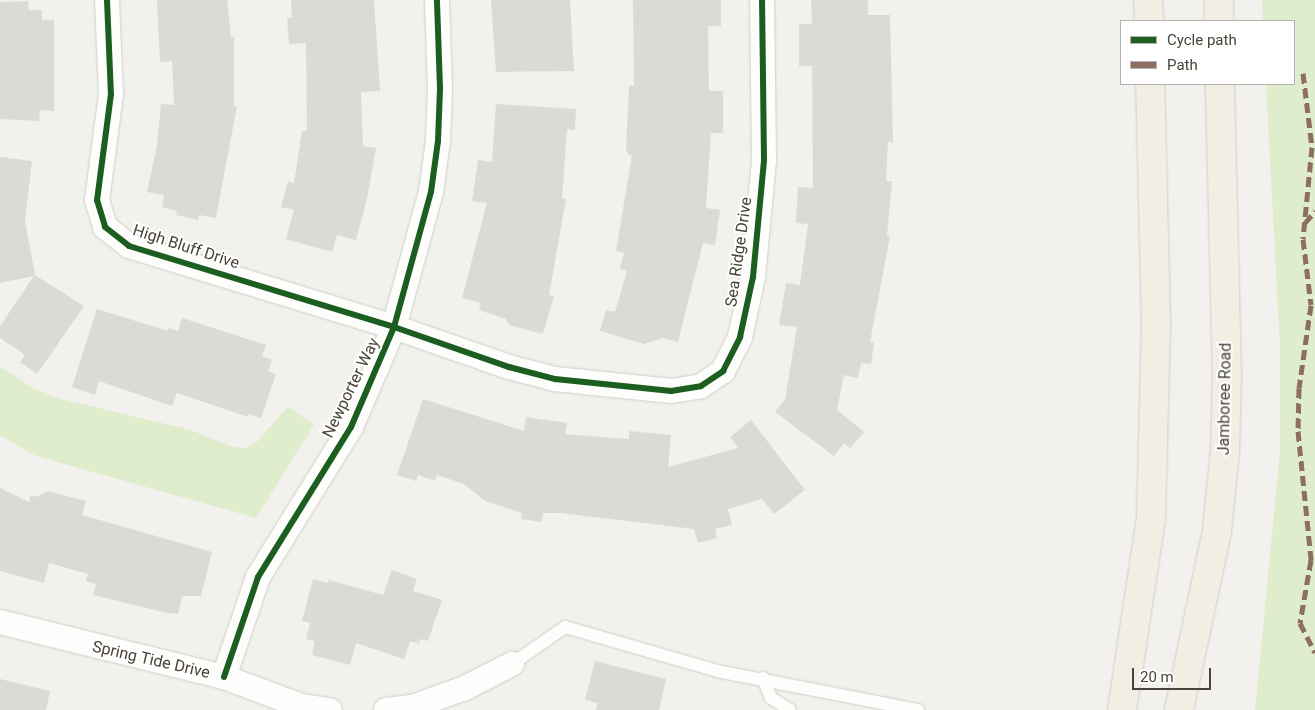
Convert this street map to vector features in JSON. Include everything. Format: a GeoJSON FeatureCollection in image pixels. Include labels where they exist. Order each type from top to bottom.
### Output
{"type":"FeatureCollection","features":[{"type":"Feature","properties":{"kind":"main road"},"geometry":{"type":"LineString","coordinates":[[1148,0],[1149,20]]}},
{"type":"Feature","properties":{"kind":"main road"},"geometry":{"type":"LineString","coordinates":[[1218,0],[1219,20]]}},
{"type":"Feature","properties":{"kind":"main road"},"geometry":{"type":"LineString","coordinates":[[1122,710],[1151,518],[1156,322],[1150,85]]}},
{"type":"Feature","properties":{"kind":"main road","name":"Jamboree Road"},"geometry":{"type":"LineString","coordinates":[[1179,710],[1217,531],[1226,451],[1227,375],[1220,85]]}},
{"type":"Feature","properties":{"kind":"street","name":"High Bluff Drive"},"geometry":{"type":"LineString","coordinates":[[108,0],[111,94],[97,200],[105,228],[129,246],[394,327]]}},
{"type":"Feature","properties":{"kind":"street","name":"Newporter Way"},"geometry":{"type":"LineString","coordinates":[[224,678],[258,577],[351,426],[394,327],[431,192],[438,142],[440,88],[436,0]]}},
{"type":"Feature","properties":{"kind":"street","name":"Sea Ridge Drive"},"geometry":{"type":"LineString","coordinates":[[394,327],[509,367],[555,379],[671,391],[701,386],[723,371],[740,337],[755,258],[764,160],[762,0]]}},
{"type":"Feature","properties":{"kind":"street","name":"Spring Tide Drive"},"geometry":{"type":"LineString","coordinates":[[0,622],[224,678],[301,706],[330,710]]}},
{"type":"Feature","properties":{"kind":"street"},"geometry":{"type":"LineString","coordinates":[[386,710],[412,708],[465,688],[512,664]]}},
{"type":"Feature","properties":{"kind":"lane"},"geometry":{"type":"LineString","coordinates":[[512,664],[565,627],[716,671],[763,678],[918,710]]}},
{"type":"Feature","properties":{"kind":"lane"},"geometry":{"type":"LineString","coordinates":[[763,678],[772,698],[790,710]]}},
{"type":"Feature","properties":{"kind":"green space"},"geometry":{"type":"Polygon","coordinates":[[[1262,0],[1315,0],[1315,710],[1255,710],[1280,451],[1280,348],[1266,85],[1295,85],[1295,20],[1263,20],[1262,0]]]}},
{"type":"Feature","properties":{"kind":"green space"},"geometry":{"type":"Polygon","coordinates":[[[0,366],[33,388],[61,399],[191,430],[233,447],[246,448],[258,441],[288,406],[314,425],[256,518],[36,456],[0,435],[0,366]]]}},
{"type":"Feature","properties":{"kind":"building"},"geometry":{"type":"Polygon","coordinates":[[[157,0],[227,0],[231,37],[234,37],[234,106],[237,106],[216,218],[199,215],[198,220],[176,215],[177,211],[162,207],[164,195],[147,192],[157,146],[161,104],[174,105],[172,61],[160,62],[157,0]]]}},
{"type":"Feature","properties":{"kind":"building"},"geometry":{"type":"Polygon","coordinates":[[[291,0],[374,0],[380,91],[361,92],[363,146],[376,148],[367,199],[356,240],[337,235],[332,252],[286,239],[294,210],[281,207],[288,181],[294,183],[302,131],[307,131],[306,43],[289,44],[287,18],[292,18],[291,0]]]}},
{"type":"Feature","properties":{"kind":"building"},"geometry":{"type":"Polygon","coordinates":[[[491,0],[570,0],[574,71],[496,72],[491,0]]]}},
{"type":"Feature","properties":{"kind":"building"},"geometry":{"type":"Polygon","coordinates":[[[633,0],[721,0],[721,26],[708,26],[709,91],[723,91],[723,133],[711,133],[706,208],[720,210],[715,245],[703,243],[678,342],[663,338],[644,344],[600,331],[606,310],[615,312],[627,271],[620,269],[624,253],[616,251],[632,155],[628,154],[626,149],[629,86],[634,86],[633,0]]]}},
{"type":"Feature","properties":{"kind":"building"},"geometry":{"type":"Polygon","coordinates":[[[811,0],[868,0],[868,15],[890,15],[893,142],[888,142],[886,181],[892,181],[887,236],[890,236],[870,342],[874,343],[871,364],[861,363],[858,378],[844,375],[837,410],[864,432],[850,448],[844,443],[834,456],[775,412],[785,400],[797,327],[779,325],[786,283],[800,285],[808,224],[796,223],[798,187],[813,188],[812,66],[799,66],[799,24],[812,24],[811,0]]]}},
{"type":"Feature","properties":{"kind":"building"},"geometry":{"type":"Polygon","coordinates":[[[28,1],[29,10],[42,10],[42,20],[54,20],[54,111],[40,110],[39,121],[0,119],[0,2],[28,1]]]}},
{"type":"Feature","properties":{"kind":"building"},"geometry":{"type":"Polygon","coordinates":[[[496,104],[576,109],[575,130],[567,129],[562,199],[566,199],[549,295],[554,296],[543,334],[509,325],[506,319],[479,310],[481,303],[462,298],[487,203],[472,201],[478,160],[492,162],[496,104]]]}},
{"type":"Feature","properties":{"kind":"building"},"geometry":{"type":"Polygon","coordinates":[[[0,157],[32,161],[25,221],[35,275],[84,306],[37,374],[20,362],[25,355],[0,338],[0,326],[34,276],[0,283],[0,157]]]}},
{"type":"Feature","properties":{"kind":"building"},"geometry":{"type":"Polygon","coordinates":[[[97,309],[168,331],[169,328],[178,331],[182,318],[266,345],[262,356],[272,360],[268,371],[276,374],[261,418],[249,414],[248,417],[177,393],[172,406],[99,381],[95,395],[72,387],[97,309]]]}},
{"type":"Feature","properties":{"kind":"building"},"geometry":{"type":"Polygon","coordinates":[[[423,399],[524,431],[526,417],[567,423],[565,434],[629,439],[629,431],[671,435],[668,467],[738,448],[730,437],[751,420],[805,490],[774,514],[762,499],[728,509],[732,525],[715,529],[717,538],[698,543],[694,529],[560,513],[543,513],[542,522],[521,519],[522,513],[485,501],[464,484],[437,475],[435,481],[418,475],[416,481],[397,475],[423,399]]]}},
{"type":"Feature","properties":{"kind":"building"},"geometry":{"type":"Polygon","coordinates":[[[0,488],[29,502],[31,495],[37,497],[47,491],[86,501],[82,515],[212,552],[201,596],[182,596],[178,614],[167,613],[93,595],[96,584],[86,581],[88,574],[49,563],[44,583],[0,571],[0,488]]]}},
{"type":"Feature","properties":{"kind":"building"},"geometry":{"type":"Polygon","coordinates":[[[392,570],[417,579],[413,591],[442,600],[428,641],[420,639],[419,644],[410,641],[404,659],[356,643],[350,665],[312,655],[315,641],[306,639],[310,623],[302,621],[313,579],[328,583],[329,580],[383,595],[392,570]]]}},
{"type":"Feature","properties":{"kind":"building"},"geometry":{"type":"Polygon","coordinates":[[[595,661],[666,679],[659,710],[596,710],[598,703],[585,700],[595,661]]]}},
{"type":"Feature","properties":{"kind":"building"},"geometry":{"type":"Polygon","coordinates":[[[0,679],[50,691],[46,710],[0,710],[0,679]]]}},
{"type":"Feature","properties":{"kind":"marked path"},"geometry":{"type":"LineString","coordinates":[[1303,73],[1312,147],[1303,239],[1311,305],[1299,388],[1298,431],[1311,560],[1300,623],[1315,652]]}},
{"type":"Feature","properties":{"kind":"marked path"},"geometry":{"type":"LineString","coordinates":[[1305,223],[1315,211]]}},
{"type":"Feature","properties":{"kind":"cycle path"},"geometry":{"type":"LineString","coordinates":[[107,0],[111,94],[97,200],[105,227],[129,246],[394,327],[509,367],[555,379],[671,391],[701,386],[723,371],[740,337],[753,277],[764,160],[762,0]]}},
{"type":"Feature","properties":{"kind":"cycle path"},"geometry":{"type":"LineString","coordinates":[[224,677],[258,577],[351,427],[394,327],[431,192],[438,141],[440,88],[437,0]]}}]}
